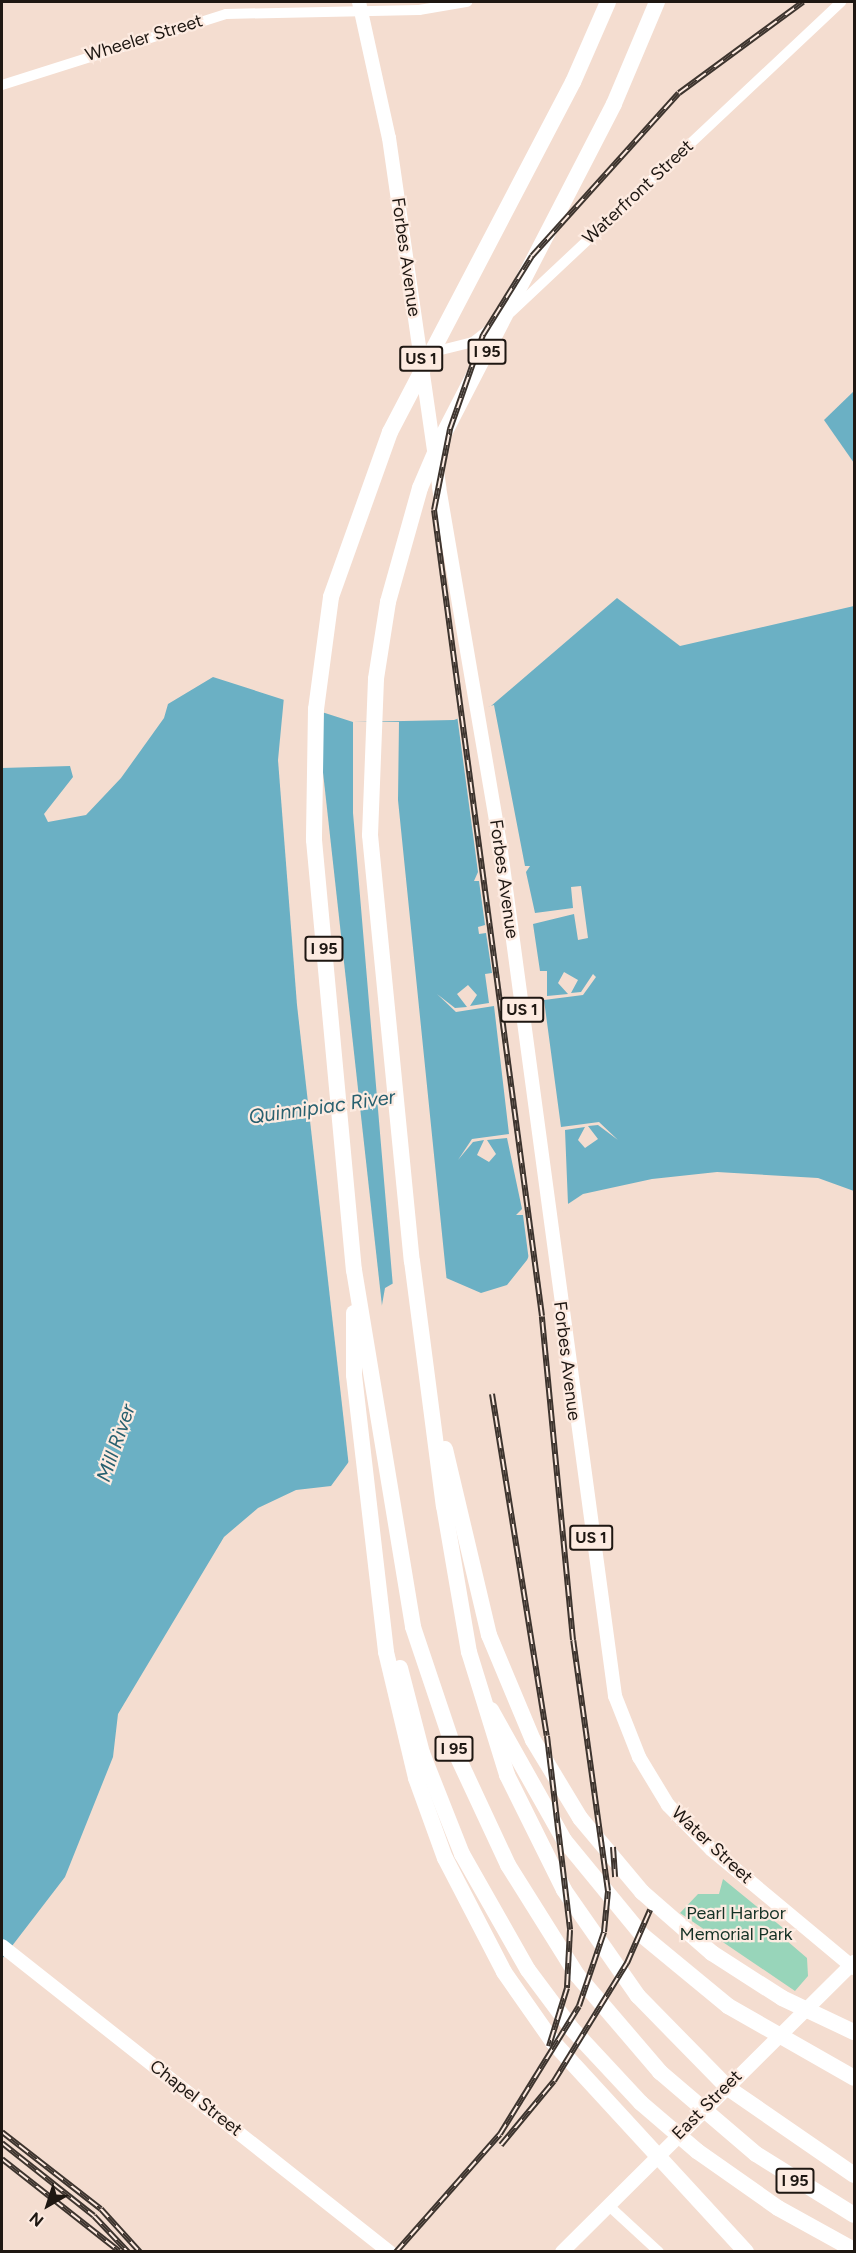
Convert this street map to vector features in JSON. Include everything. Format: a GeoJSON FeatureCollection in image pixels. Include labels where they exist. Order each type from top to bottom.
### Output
{"type":"FeatureCollection","features":[{"type":"Feature","properties":{"kind":"highway","name":"I 95"},"geometry":{"type":"LineString","coordinates":[[608,2],[573,82],[390,432],[331,597],[316,709],[314,840],[354,1270],[413,1627],[454,1749],[508,1865],[577,1975],[660,2072],[756,2154],[855,2215]]}},
{"type":"Feature","properties":{"kind":"highway","name":"I 95"},"geometry":{"type":"LineString","coordinates":[[657,2],[614,104],[432,456],[388,602],[373,722],[370,835],[424,1368],[480,1695],[507,1775],[544,1853],[632,1988],[728,2088],[855,2175]]}},
{"type":"Feature","properties":{"kind":"highway"},"geometry":{"type":"LineString","coordinates":[[354,1270],[354,1375],[372,1520],[379,1603],[404,1735],[463,1897],[504,1972],[553,2042],[746,2252]]}},
{"type":"Feature","properties":{"kind":"highway"},"geometry":{"type":"LineString","coordinates":[[424,1368],[489,1635],[522,1716],[563,1792],[621,1869],[687,1934],[757,1984],[855,2032]]}},
{"type":"Feature","properties":{"kind":"highway"},"geometry":{"type":"LineString","coordinates":[[372,1520],[399,1663],[432,1782],[474,1879],[528,1970],[588,2048],[659,2120],[756,2193],[855,2250]]}},
{"type":"Feature","properties":{"kind":"highway"},"geometry":{"type":"LineString","coordinates":[[480,1695],[510,1738],[551,1820],[609,1900],[675,1966],[766,2029],[823,2055],[855,2066]]}},
{"type":"Feature","properties":{"kind":"highway"},"geometry":{"type":"LineString","coordinates":[[823,2055],[855,2078]]}},
{"type":"Feature","properties":{"kind":"main road","name":"Forbes Avenue"},"geometry":{"type":"LineString","coordinates":[[360,6],[389,138],[420,355],[478,706],[606,1655],[615,1696],[639,1757]]}},
{"type":"Feature","properties":{"kind":"main road","name":"Water Street"},"geometry":{"type":"LineString","coordinates":[[639,1757],[668,1804],[696,1834],[854,1965]]}},
{"type":"Feature","properties":{"kind":"main road","name":"Chapel Street"},"geometry":{"type":"LineString","coordinates":[[2,1946],[368,2232],[390,2252]]}},
{"type":"Feature","properties":{"kind":"main road","name":"East Street"},"geometry":{"type":"LineString","coordinates":[[562,2252],[854,1965]]}},
{"type":"Feature","properties":{"kind":"street","name":"Wheeler Street"},"geometry":{"type":"LineString","coordinates":[[2,85],[226,14],[360,6],[419,10],[467,2]]}},
{"type":"Feature","properties":{"kind":"street","name":"Waterfront Street"},"geometry":{"type":"LineString","coordinates":[[420,355],[473,342],[517,307],[841,2]]}},
{"type":"Feature","properties":{"kind":"street"},"geometry":{"type":"LineString","coordinates":[[608,2205],[660,2252]]}},
{"type":"Feature","properties":{"kind":"green space","name":"Pearl Harbor Memorial Park"},"geometry":{"type":"Polygon","coordinates":[[[723,1879],[783,1928],[779,1934],[807,1958],[808,1976],[795,1991],[680,1913],[698,1894],[719,1894],[723,1879]]]}},
{"type":"Feature","properties":{"kind":"water"},"geometry":{"type":"Polygon","coordinates":[[[854,391],[854,463],[824,420],[854,391]]]}},
{"type":"Feature","properties":{"kind":"water"},"geometry":{"type":"Polygon","coordinates":[[[617,598],[680,646],[854,606],[854,1191],[818,1178],[717,1172],[652,1179],[583,1194],[547,1218],[527,1260],[507,1285],[481,1293],[437,1274],[406,1276],[385,1288],[356,1452],[331,1486],[296,1490],[258,1508],[224,1537],[118,1714],[113,1757],[65,1877],[2,1959],[2,768],[70,766],[73,777],[44,814],[48,822],[86,815],[121,778],[164,718],[168,704],[213,677],[353,722],[454,720],[491,706],[617,598]]]}},
{"type":"Feature","properties":{"kind":"pier"},"geometry":{"type":"Polygon","coordinates":[[[284,697],[316,709],[383,1315],[359,1452],[349,1467],[297,1005],[278,760],[284,697]]]}},
{"type":"Feature","properties":{"kind":"pier"},"geometry":{"type":"Polygon","coordinates":[[[494,705],[525,866],[530,866],[526,872],[535,913],[573,908],[571,887],[581,886],[588,938],[578,940],[574,914],[533,924],[540,971],[547,971],[547,996],[568,994],[558,983],[564,972],[578,980],[571,993],[581,992],[593,974],[596,977],[583,995],[544,1000],[561,1127],[599,1122],[618,1140],[598,1125],[588,1126],[598,1139],[585,1148],[578,1140],[585,1127],[565,1130],[568,1204],[576,1202],[549,1220],[530,1262],[524,1267],[529,1261],[523,1215],[516,1215],[522,1209],[507,1138],[487,1140],[496,1154],[489,1162],[477,1155],[484,1140],[473,1142],[458,1160],[472,1139],[509,1134],[494,1006],[456,1012],[437,994],[455,1008],[467,1007],[457,994],[468,985],[477,995],[470,1006],[489,1003],[485,974],[492,973],[486,933],[479,934],[478,927],[485,925],[479,881],[474,881],[478,872],[457,715],[494,705]]]}},
{"type":"Feature","properties":{"kind":"pier"},"geometry":{"type":"Polygon","coordinates":[[[353,722],[399,722],[398,800],[447,1283],[436,1277],[407,1279],[393,1287],[353,813],[353,722]]]}},
{"type":"Feature","properties":{"kind":"railway"},"geometry":{"type":"LineString","coordinates":[[396,2252],[500,2134],[579,2006],[604,1932],[608,1891],[573,1640],[542,1316],[434,510],[450,429],[483,335],[532,256],[679,93],[803,2]]}},
{"type":"Feature","properties":{"kind":"railway"},"geometry":{"type":"LineString","coordinates":[[492,1394],[547,1736],[570,1930],[567,1988],[549,2046]]}},
{"type":"Feature","properties":{"kind":"railway"},"geometry":{"type":"LineString","coordinates":[[613,1847],[615,1877]]}},
{"type":"Feature","properties":{"kind":"railway"},"geometry":{"type":"LineString","coordinates":[[501,2145],[554,2081],[627,1963],[650,1910]]}},
{"type":"Feature","properties":{"kind":"railway"},"geometry":{"type":"LineString","coordinates":[[2,2132],[101,2209],[140,2252]]}},
{"type":"Feature","properties":{"kind":"railway"},"geometry":{"type":"LineString","coordinates":[[2,2143],[94,2216],[128,2252]]}},
{"type":"Feature","properties":{"kind":"railway"},"geometry":{"type":"LineString","coordinates":[[2,2159],[119,2251]]}},
{"type":"Feature","properties":{"kind":"water label","name":"Quinnipiac River"},"geometry":{"type":"Point","coordinates":[322,1107]}},
{"type":"Feature","properties":{"kind":"water label","name":"Mill River"},"geometry":{"type":"Point","coordinates":[116,1443]}}]}
